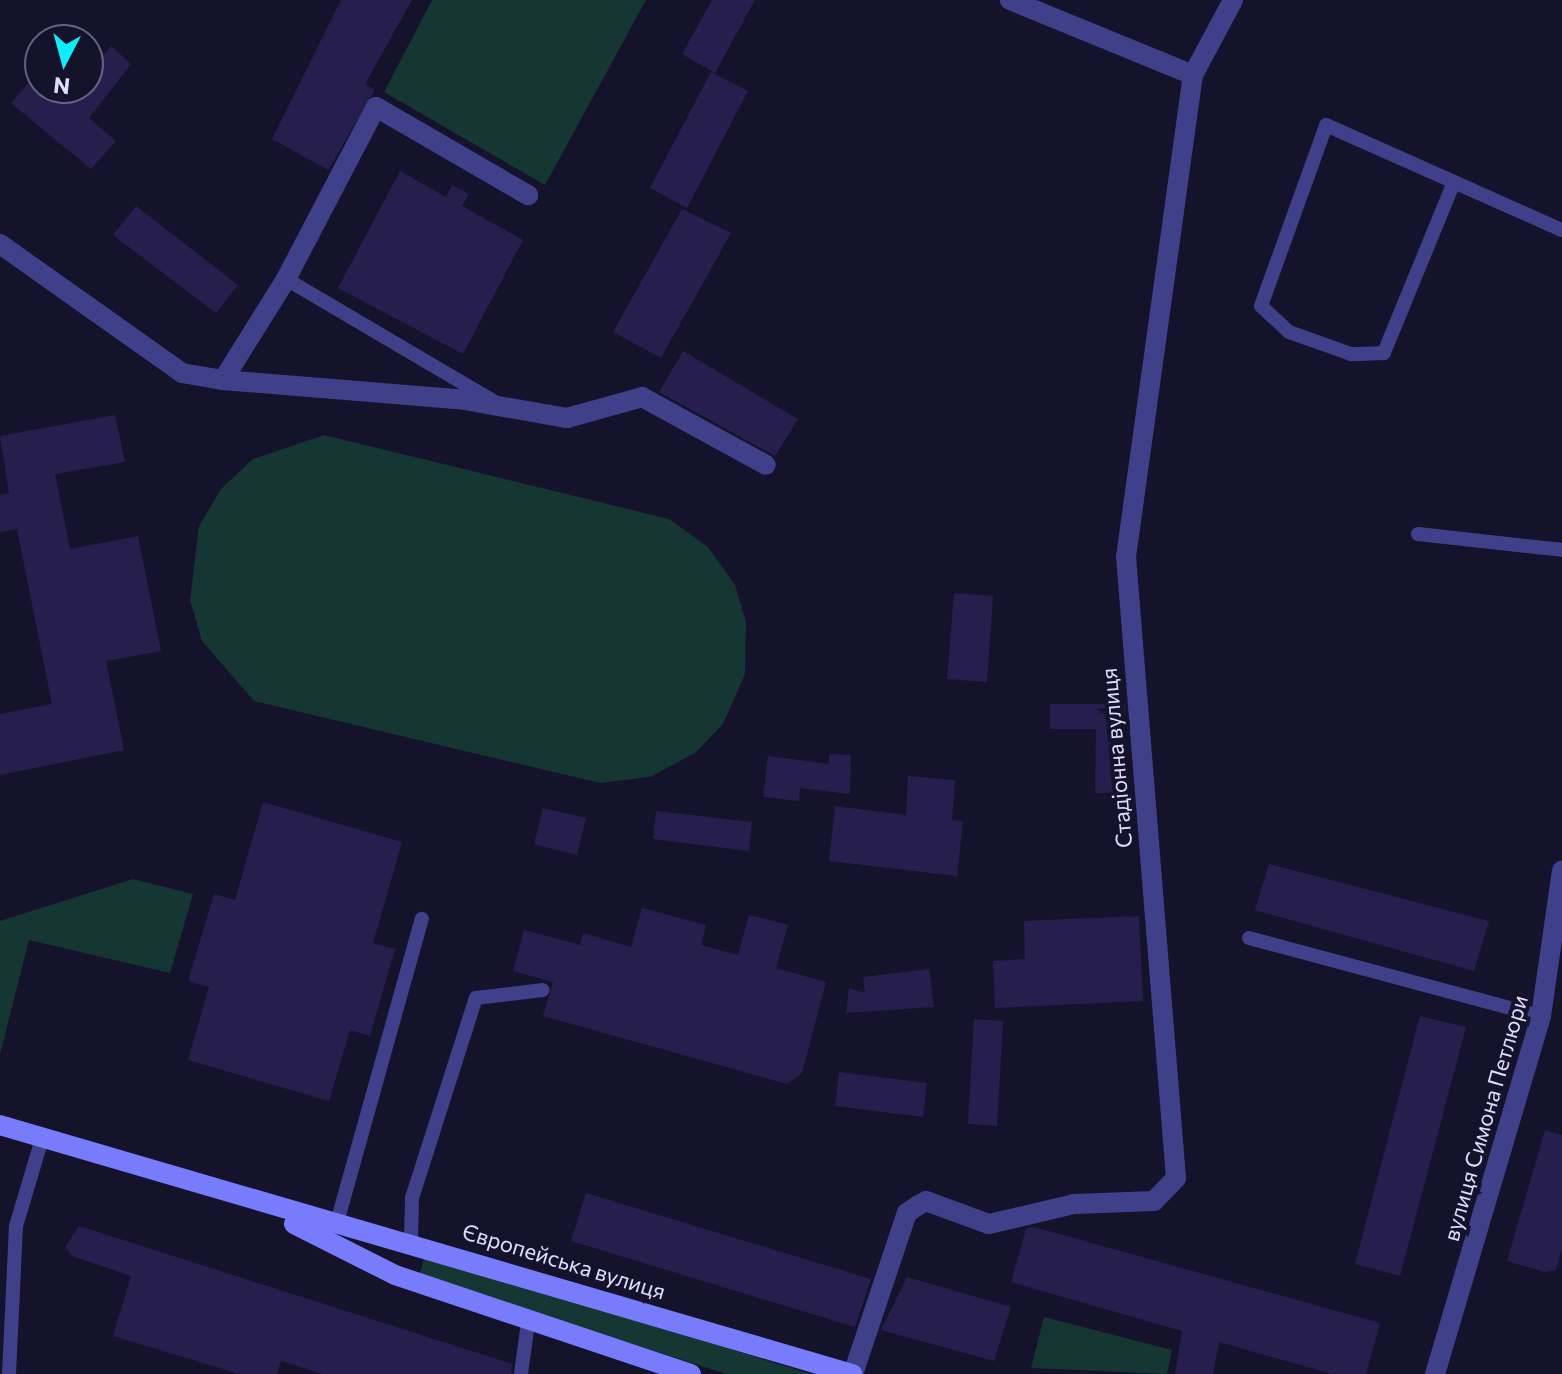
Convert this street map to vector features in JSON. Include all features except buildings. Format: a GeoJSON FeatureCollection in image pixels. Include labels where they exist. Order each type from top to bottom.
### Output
{"type":"FeatureCollection","features":[{"type":"Feature","properties":{"kind":"street"},"geometry":{"type":"LineString","coordinates":[[1010,0],[1193,75],[1233,0]]}},
{"type":"Feature","properties":{"kind":"street","name":"Стадіонна вулиця"},"geometry":{"type":"LineString","coordinates":[[853,1374],[907,1213],[917,1206],[926,1201],[989,1224],[1074,1204],[1154,1201],[1176,1178],[1126,557],[1193,75]]}},
{"type":"Feature","properties":{"kind":"street"},"geometry":{"type":"LineString","coordinates":[[223,380],[286,279],[376,107],[528,195]]}},
{"type":"Feature","properties":{"kind":"street"},"geometry":{"type":"LineString","coordinates":[[0,244],[182,373],[223,380],[464,400],[515,414],[567,418],[642,397],[766,465]]}},
{"type":"Feature","properties":{"kind":"street","name":"вулиця Симона Петлюри"},"geometry":{"type":"LineString","coordinates":[[1435,1374],[1541,1016],[1554,988],[1562,871]]}},
{"type":"Feature","properties":{"kind":"street","name":"Європейська вулиця"},"geometry":{"type":"LineString","coordinates":[[0,1125],[258,1206],[336,1226],[411,1240],[853,1374]]}},
{"type":"Feature","properties":{"kind":"street","name":"Європейська вулиця"},"geometry":{"type":"LineString","coordinates":[[258,1206],[395,1275],[691,1374]]}},
{"type":"Feature","properties":{"kind":"lane"},"geometry":{"type":"LineString","coordinates":[[1454,182],[1384,353],[1351,354],[1289,332],[1261,306],[1326,125],[1562,230]]}},
{"type":"Feature","properties":{"kind":"lane"},"geometry":{"type":"LineString","coordinates":[[286,279],[515,414]]}},
{"type":"Feature","properties":{"kind":"lane"},"geometry":{"type":"LineString","coordinates":[[1418,534],[1562,550]]}},
{"type":"Feature","properties":{"kind":"lane"},"geometry":{"type":"LineString","coordinates":[[336,1226],[422,919]]}},
{"type":"Feature","properties":{"kind":"lane"},"geometry":{"type":"LineString","coordinates":[[1249,938],[1541,1016]]}},
{"type":"Feature","properties":{"kind":"lane"},"geometry":{"type":"LineString","coordinates":[[411,1240],[412,1198],[476,998],[543,990]]}},
{"type":"Feature","properties":{"kind":"lane"},"geometry":{"type":"LineString","coordinates":[[9,1374],[16,1226],[42,1139]]}},
{"type":"Feature","properties":{"kind":"lane"},"geometry":{"type":"LineString","coordinates":[[521,1374],[528,1322]]}},
{"type":"Feature","properties":{"kind":"green space"},"geometry":{"type":"Polygon","coordinates":[[[432,0],[646,0],[545,185],[384,92],[432,0]]]}},
{"type":"Feature","properties":{"kind":"green space"},"geometry":{"type":"Polygon","coordinates":[[[324,435],[669,519],[708,547],[735,585],[746,622],[745,674],[723,724],[695,753],[650,777],[600,783],[254,701],[202,641],[190,600],[199,526],[221,489],[253,459],[324,435]]]}},
{"type":"Feature","properties":{"kind":"green space"},"geometry":{"type":"Polygon","coordinates":[[[133,879],[193,894],[170,973],[29,940],[0,1054],[0,921],[133,879]]]}},
{"type":"Feature","properties":{"kind":"green space"},"geometry":{"type":"Polygon","coordinates":[[[426,1252],[812,1374],[727,1374],[419,1276],[426,1252]]]}},
{"type":"Feature","properties":{"kind":"green space"},"geometry":{"type":"Polygon","coordinates":[[[1044,1317],[1172,1350],[1167,1374],[1031,1368],[1044,1317]]]}}]}
